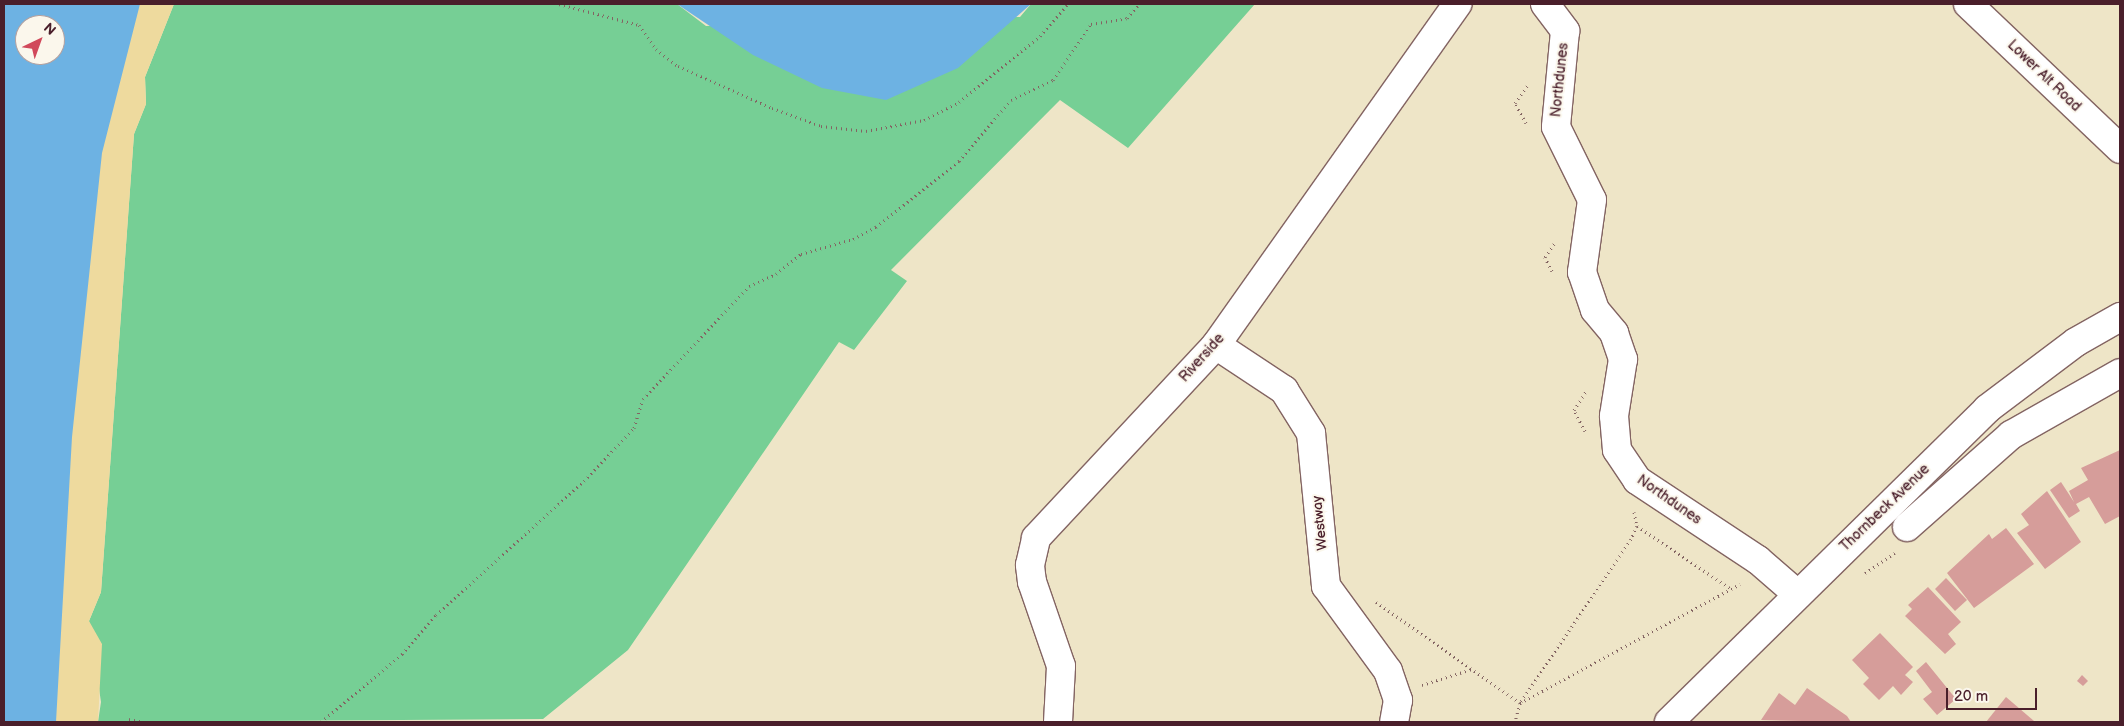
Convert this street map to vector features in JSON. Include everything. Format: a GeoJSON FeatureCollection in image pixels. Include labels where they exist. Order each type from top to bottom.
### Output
{"type":"FeatureCollection","features":[{"type":"Feature","properties":{"kind":"street","name":"Riverside"},"geometry":{"type":"LineString","coordinates":[[1058,722],[1061,666],[1032,582],[1030,565],[1036,538],[1216,345],[1457,4]]}},
{"type":"Feature","properties":{"kind":"street","name":"Northdunes"},"geometry":{"type":"LineString","coordinates":[[1545,4],[1565,31],[1556,126],[1592,200],[1582,272],[1595,310],[1614,333],[1623,359],[1614,416],[1617,450],[1637,480],[1768,569],[1796,593]]}},
{"type":"Feature","properties":{"kind":"street","name":"Lower Alt Road"},"geometry":{"type":"LineString","coordinates":[[1968,4],[2120,149]]}},
{"type":"Feature","properties":{"kind":"street","name":"Thornbeck Avenue"},"geometry":{"type":"LineString","coordinates":[[1669,722],[1796,593],[1987,409],[2076,342],[2120,317]]}},
{"type":"Feature","properties":{"kind":"street","name":"Westway"},"geometry":{"type":"LineString","coordinates":[[1216,345],[1284,390],[1311,433],[1326,586],[1388,671],[1395,693],[1394,722]]}},
{"type":"Feature","properties":{"kind":"street"},"geometry":{"type":"LineString","coordinates":[[1907,527],[2011,435],[2120,373]]}},
{"type":"Feature","properties":{"kind":"street"},"geometry":{"type":"LineString","coordinates":[[1987,409],[2011,435]]}},
{"type":"Feature","properties":{"kind":"path"},"geometry":{"type":"LineString","coordinates":[[559,4],[639,25],[656,49],[678,66],[772,108],[821,126],[866,131],[924,120],[960,102],[1040,36],[1068,4]]}},
{"type":"Feature","properties":{"kind":"path"},"geometry":{"type":"LineString","coordinates":[[321,722],[402,654],[436,615],[584,481],[634,428],[643,399],[750,286],[776,274],[801,254],[853,239],[876,227],[959,161],[1011,100],[1053,80],[1091,24],[1128,18],[1139,4]]}},
{"type":"Feature","properties":{"kind":"path"},"geometry":{"type":"LineString","coordinates":[[1650,489],[1632,515],[1637,526],[1731,589]]}},
{"type":"Feature","properties":{"kind":"path"},"geometry":{"type":"LineString","coordinates":[[1515,722],[1520,703],[1637,526]]}},
{"type":"Feature","properties":{"kind":"path"},"geometry":{"type":"LineString","coordinates":[[1520,703],[1768,569]]}},
{"type":"Feature","properties":{"kind":"path"},"geometry":{"type":"LineString","coordinates":[[1371,598],[1520,703]]}},
{"type":"Feature","properties":{"kind":"path"},"geometry":{"type":"LineString","coordinates":[[1395,693],[1472,669]]}},
{"type":"Feature","properties":{"kind":"path"},"geometry":{"type":"LineString","coordinates":[[128,719],[144,722]]}},
{"type":"Feature","properties":{"kind":"green space"},"geometry":{"type":"Polygon","coordinates":[[[174,4],[677,4],[706,26],[1020,17],[1031,4],[1255,4],[1128,148],[1060,100],[891,270],[907,281],[854,350],[839,342],[628,650],[543,719],[98,722],[101,702],[89,621],[101,592],[134,134],[146,104],[145,77],[174,4]]]}},
{"type":"Feature","properties":{"kind":"sand"},"geometry":{"type":"Polygon","coordinates":[[[4,4],[174,4],[145,77],[146,104],[134,134],[101,592],[89,621],[102,644],[98,722],[4,722],[4,4]]]}},
{"type":"Feature","properties":{"kind":"water"},"geometry":{"type":"Polygon","coordinates":[[[4,4],[140,4],[102,153],[72,437],[56,722],[4,722],[4,4]]]}},
{"type":"Feature","properties":{"kind":"water"},"geometry":{"type":"Polygon","coordinates":[[[677,4],[1031,4],[958,68],[886,100],[822,88],[753,55],[677,4]]]}},
{"type":"Feature","properties":{"kind":"building"},"geometry":{"type":"Polygon","coordinates":[[[2120,450],[2120,516],[2105,524],[2089,497],[2076,504],[2080,511],[2069,518],[2050,490],[2061,482],[2074,502],[2069,491],[2088,480],[2081,468],[2120,450]]]}},
{"type":"Feature","properties":{"kind":"building"},"geometry":{"type":"Polygon","coordinates":[[[2047,491],[2081,542],[2045,569],[2017,533],[2029,525],[2021,514],[2047,491]]]}},
{"type":"Feature","properties":{"kind":"building"},"geometry":{"type":"Polygon","coordinates":[[[2006,528],[2034,564],[1974,608],[1947,573],[1989,534],[1992,539],[2006,528]]]}},
{"type":"Feature","properties":{"kind":"building"},"geometry":{"type":"Polygon","coordinates":[[[1946,578],[1967,600],[1955,611],[1935,589],[1946,578]]]}},
{"type":"Feature","properties":{"kind":"building"},"geometry":{"type":"Polygon","coordinates":[[[1928,587],[1961,622],[1948,634],[1956,644],[1945,654],[1905,616],[1912,609],[1908,605],[1928,587]]]}},
{"type":"Feature","properties":{"kind":"building"},"geometry":{"type":"Polygon","coordinates":[[[1880,633],[1913,667],[1905,675],[1913,682],[1901,695],[1893,686],[1879,700],[1863,684],[1869,678],[1852,660],[1880,633]]]}},
{"type":"Feature","properties":{"kind":"building"},"geometry":{"type":"Polygon","coordinates":[[[1926,662],[1956,699],[1937,715],[1923,699],[1932,692],[1916,671],[1926,662]]]}},
{"type":"Feature","properties":{"kind":"building"},"geometry":{"type":"Polygon","coordinates":[[[2082,675],[2088,681],[2083,686],[2077,681],[2082,675]]]}},
{"type":"Feature","properties":{"kind":"building"},"geometry":{"type":"Polygon","coordinates":[[[1807,688],[1847,716],[1851,722],[1761,720],[1779,693],[1795,705],[1807,688]]]}},
{"type":"Feature","properties":{"kind":"building"},"geometry":{"type":"Polygon","coordinates":[[[2006,697],[2034,721],[1986,722],[2006,697]]]}}]}
